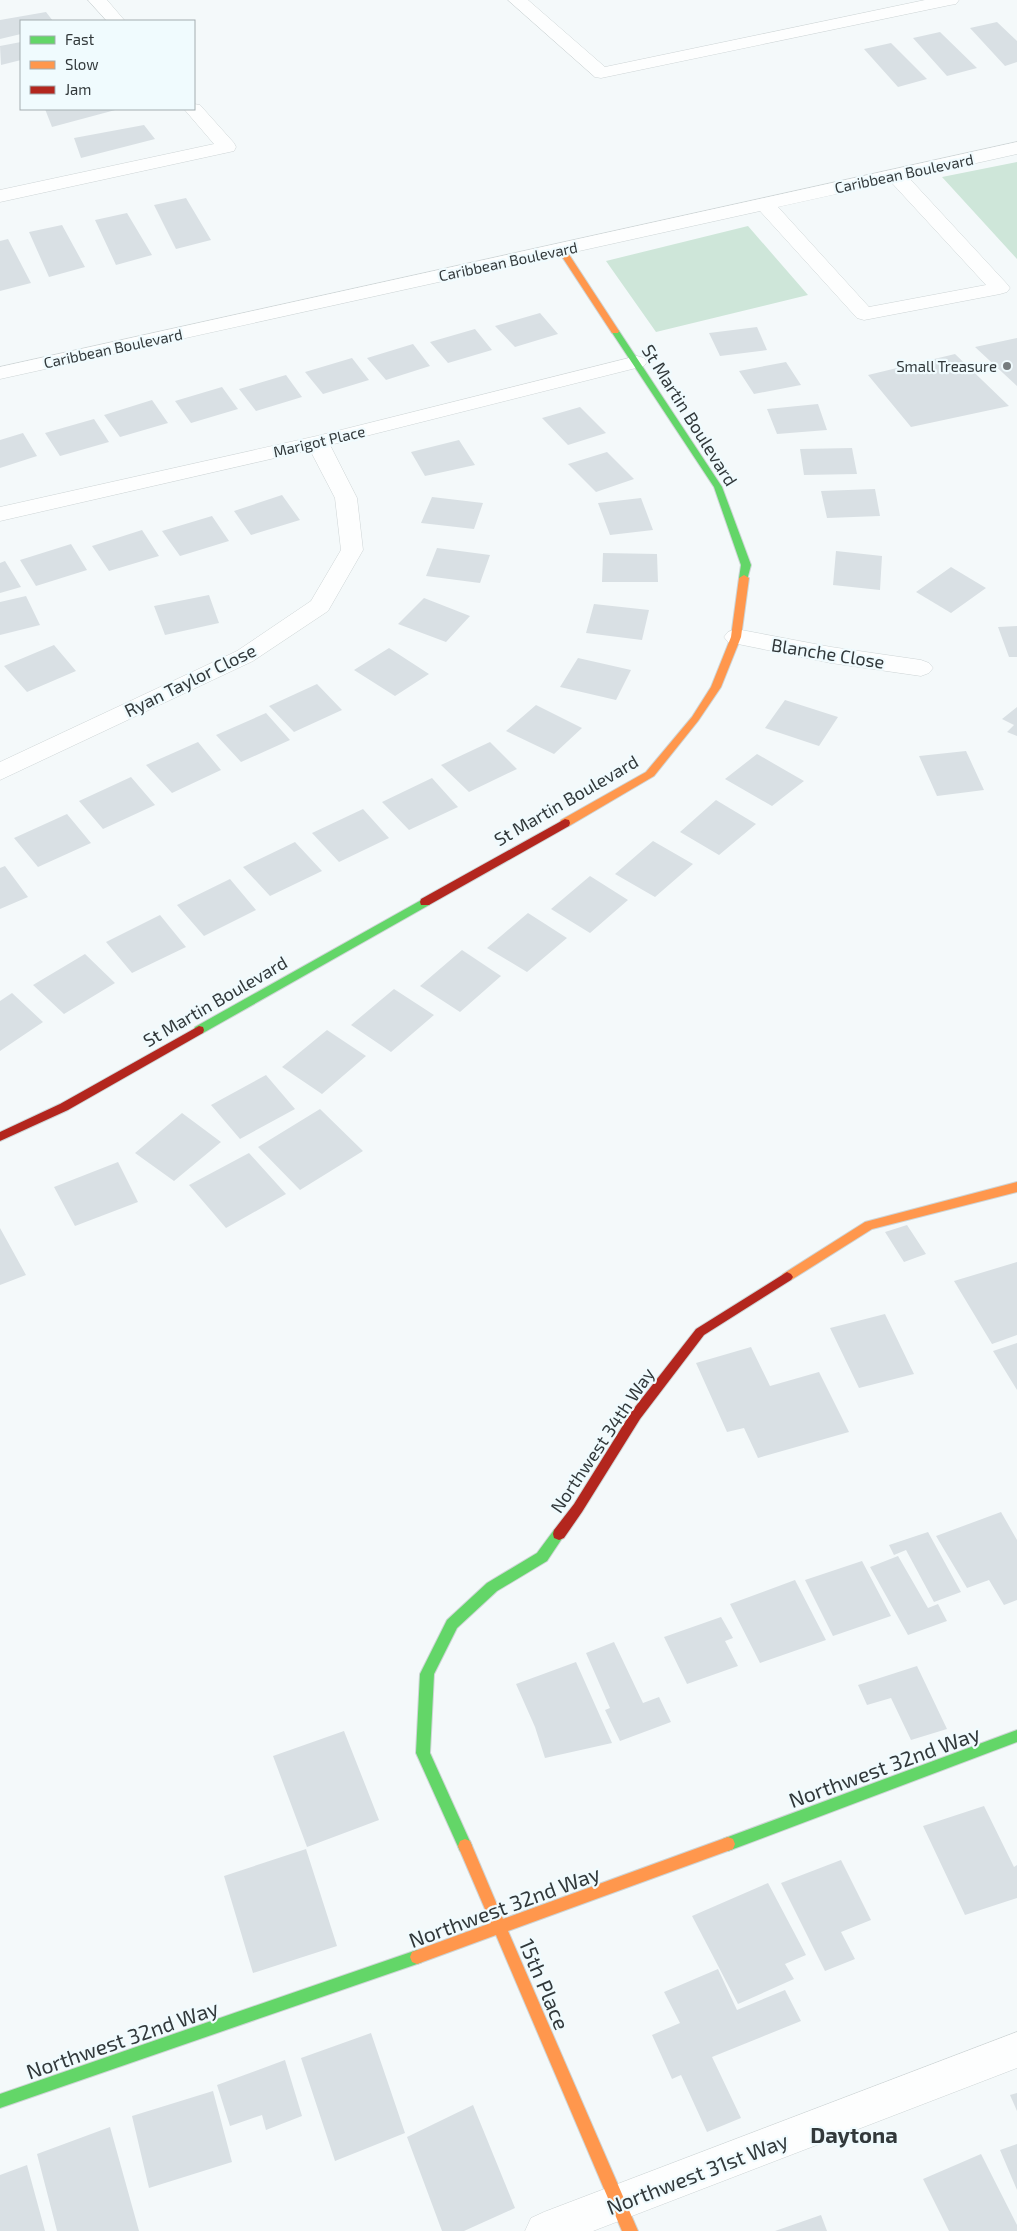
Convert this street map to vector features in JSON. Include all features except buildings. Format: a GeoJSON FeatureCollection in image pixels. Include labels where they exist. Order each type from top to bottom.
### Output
{"type":"FeatureCollection","features":[{"type":"Feature","properties":{"kind":"street"},"geometry":{"type":"LineString","coordinates":[[97,0],[115,20]]}},
{"type":"Feature","properties":{"kind":"street"},"geometry":{"type":"LineString","coordinates":[[517,0],[601,74],[950,0]]}},
{"type":"Feature","properties":{"kind":"street"},"geometry":{"type":"LineString","coordinates":[[873,0],[888,13]]}},
{"type":"Feature","properties":{"kind":"street"},"geometry":{"type":"LineString","coordinates":[[0,196],[227,147],[194,110]]}},
{"type":"Feature","properties":{"kind":"street","name":"Caribbean Boulevard"},"geometry":{"type":"LineString","coordinates":[[0,373],[1017,148]]}},
{"type":"Feature","properties":{"kind":"street"},"geometry":{"type":"LineString","coordinates":[[765,204],[864,314],[1000,288],[896,175]]}},
{"type":"Feature","properties":{"kind":"street","name":"St Martin Boulevard"},"geometry":{"type":"LineString","coordinates":[[0,1137],[64,1107],[650,774],[695,719],[716,687],[736,637],[746,564],[718,487],[637,362],[560,249]]}},
{"type":"Feature","properties":{"kind":"street","name":"Marigot Place"},"geometry":{"type":"LineString","coordinates":[[0,514],[317,442],[637,362]]}},
{"type":"Feature","properties":{"kind":"street","name":"Ryan Taylor Close"},"geometry":{"type":"LineString","coordinates":[[0,772],[245,656],[320,606],[352,550],[346,498],[317,442]]}},
{"type":"Feature","properties":{"kind":"street","name":"Blanche Close"},"geometry":{"type":"LineString","coordinates":[[736,637],[832,655],[921,668]]}},
{"type":"Feature","properties":{"kind":"street","name":"Northwest 34th Way"},"geometry":{"type":"LineString","coordinates":[[422,1752],[427,1674],[452,1624],[492,1588],[542,1557],[578,1508],[636,1414],[700,1332],[869,1225],[1017,1188]]}},
{"type":"Feature","properties":{"kind":"street","name":"Northwest 32nd Way"},"geometry":{"type":"LineString","coordinates":[[0,2101],[501,1928],[1017,1736]]}},
{"type":"Feature","properties":{"kind":"street","name":"15th Place"},"geometry":{"type":"LineString","coordinates":[[422,1752],[501,1928],[624,2217]]}},
{"type":"Feature","properties":{"kind":"street","name":"Northwest 31st Way"},"geometry":{"type":"LineString","coordinates":[[544,2231],[624,2217],[1017,2050]]}},
{"type":"Feature","properties":{"kind":"green space"},"geometry":{"type":"Polygon","coordinates":[[[1017,162],[1017,259],[942,177],[1017,162]]]}},
{"type":"Feature","properties":{"kind":"green space"},"geometry":{"type":"Polygon","coordinates":[[[748,226],[808,295],[656,332],[606,261],[748,226]]]}},
{"type":"Feature","properties":{"kind":"traffic: fast"},"geometry":{"type":"LineString","coordinates":[[615,331],[718,487],[746,565],[744,578]]}},
{"type":"Feature","properties":{"kind":"traffic: fast"},"geometry":{"type":"LineString","coordinates":[[199,1030],[425,902]]}},
{"type":"Feature","properties":{"kind":"traffic: fast"},"geometry":{"type":"LineString","coordinates":[[465,1846],[423,1753],[427,1674],[452,1624],[492,1587],[542,1557],[559,1534]]}},
{"type":"Feature","properties":{"kind":"traffic: fast"},"geometry":{"type":"LineString","coordinates":[[728,1844],[1017,1736]]}},
{"type":"Feature","properties":{"kind":"traffic: fast"},"geometry":{"type":"LineString","coordinates":[[0,2101],[417,1957]]}},
{"type":"Feature","properties":{"kind":"traffic: slow"},"geometry":{"type":"LineString","coordinates":[[561,249],[615,331]]}},
{"type":"Feature","properties":{"kind":"traffic: slow"},"geometry":{"type":"LineString","coordinates":[[565,823],[650,774],[695,719],[716,687],[736,637],[744,578]]}},
{"type":"Feature","properties":{"kind":"traffic: slow"},"geometry":{"type":"LineString","coordinates":[[787,1277],[869,1225],[1017,1187]]}},
{"type":"Feature","properties":{"kind":"traffic: slow"},"geometry":{"type":"LineString","coordinates":[[417,1957],[728,1844]]}},
{"type":"Feature","properties":{"kind":"traffic: slow"},"geometry":{"type":"LineString","coordinates":[[465,1846],[630,2231]]}},
{"type":"Feature","properties":{"kind":"traffic: jam"},"geometry":{"type":"LineString","coordinates":[[425,902],[565,823]]}},
{"type":"Feature","properties":{"kind":"traffic: jam"},"geometry":{"type":"LineString","coordinates":[[0,1137],[64,1107],[199,1030]]}},
{"type":"Feature","properties":{"kind":"traffic: jam"},"geometry":{"type":"LineString","coordinates":[[559,1534],[578,1508],[636,1415],[700,1332],[787,1277]]}},
{"type":"Feature","properties":{"kind":"place","name":"Small Treasure"},"geometry":{"type":"Point","coordinates":[1007,366]}},
{"type":"Feature","properties":{"kind":"district","name":"Daytona"},"geometry":{"type":"Point","coordinates":[854,2134]}}]}
